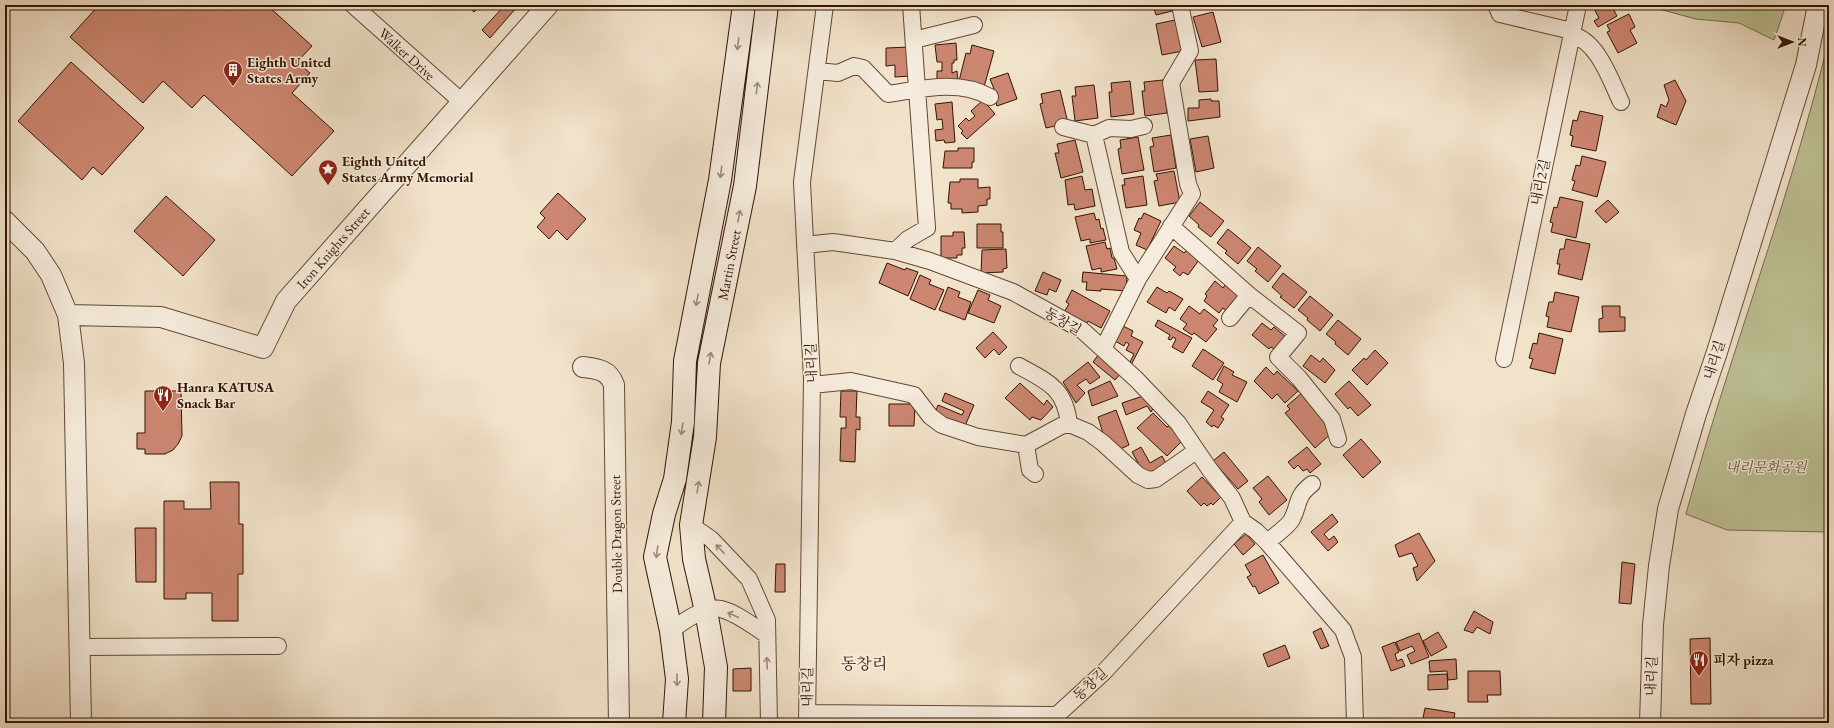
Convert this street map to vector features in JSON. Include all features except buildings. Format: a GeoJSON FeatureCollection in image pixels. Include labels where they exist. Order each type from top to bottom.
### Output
{"type":"FeatureCollection","features":[{"type":"Feature","properties":{"kind":"main road","name":"Martin Street"},"geometry":{"type":"LineString","coordinates":[[674,723],[677,679],[671,631],[656,557],[664,514],[675,479],[683,422],[685,361],[720,180],[744,5]]}},
{"type":"Feature","properties":{"kind":"main road","name":"Martin Street"},"geometry":{"type":"LineString","coordinates":[[714,723],[716,667],[706,611],[694,559],[691,525],[705,437],[709,363],[745,186],[767,5]]}},
{"type":"Feature","properties":{"kind":"street","name":"Walker Drive"},"geometry":{"type":"LineString","coordinates":[[353,5],[462,102]]}},
{"type":"Feature","properties":{"kind":"street","name":"Iron Knights Street"},"geometry":{"type":"LineString","coordinates":[[68,315],[161,317],[263,348],[286,301],[548,5]]}},
{"type":"Feature","properties":{"kind":"street","name":"내리길"},"geometry":{"type":"LineString","coordinates":[[807,718],[812,385],[802,182],[825,5]]}},
{"type":"Feature","properties":{"kind":"street"},"geometry":{"type":"LineString","coordinates":[[895,251],[908,238],[927,228],[911,5]]}},
{"type":"Feature","properties":{"kind":"street"},"geometry":{"type":"LineString","coordinates":[[1102,348],[1138,278],[1192,194],[1188,184],[1171,83],[1190,51],[1180,5]]}},
{"type":"Feature","properties":{"kind":"street"},"geometry":{"type":"LineString","coordinates":[[1496,5],[1500,14],[1580,36],[1603,63],[1621,102]]}},
{"type":"Feature","properties":{"kind":"street","name":"내리2길"},"geometry":{"type":"LineString","coordinates":[[1504,359],[1578,5]]}},
{"type":"Feature","properties":{"kind":"street","name":"내리길"},"geometry":{"type":"LineString","coordinates":[[1650,723],[1653,625],[1659,566],[1668,509],[1696,414],[1720,345],[1804,72],[1818,5]]}},
{"type":"Feature","properties":{"kind":"street"},"geometry":{"type":"LineString","coordinates":[[914,40],[974,25]]}},
{"type":"Feature","properties":{"kind":"street"},"geometry":{"type":"LineString","coordinates":[[817,71],[838,73],[854,66],[863,68],[888,94],[939,87],[960,87],[978,90],[990,97]]}},
{"type":"Feature","properties":{"kind":"street"},"geometry":{"type":"LineString","coordinates":[[1063,127],[1094,135],[1110,128],[1131,128],[1144,126]]}},
{"type":"Feature","properties":{"kind":"street"},"geometry":{"type":"LineString","coordinates":[[1094,135],[1121,252],[1138,278]]}},
{"type":"Feature","properties":{"kind":"street"},"geometry":{"type":"LineString","coordinates":[[5,221],[35,251],[51,275],[68,315],[74,363],[81,723]]}},
{"type":"Feature","properties":{"kind":"street"},"geometry":{"type":"LineString","coordinates":[[1171,226],[1249,295],[1298,334],[1278,357],[1299,378],[1332,419],[1338,439]]}},
{"type":"Feature","properties":{"kind":"street","name":"동창길"},"geometry":{"type":"LineString","coordinates":[[805,245],[834,242],[895,251],[930,261],[1013,292],[1082,330],[1136,379],[1178,423],[1196,451],[1232,498],[1243,522],[1256,531],[1267,542],[1343,630],[1353,657],[1355,723]]}},
{"type":"Feature","properties":{"kind":"street"},"geometry":{"type":"LineString","coordinates":[[1230,318],[1249,295]]}},
{"type":"Feature","properties":{"kind":"street"},"geometry":{"type":"LineString","coordinates":[[1019,366],[1043,379],[1060,393],[1067,408],[1069,424]]}},
{"type":"Feature","properties":{"kind":"street","name":"Double Dragon Street"},"geometry":{"type":"LineString","coordinates":[[583,367],[605,371],[612,378],[614,385],[619,723]]}},
{"type":"Feature","properties":{"kind":"street"},"geometry":{"type":"LineString","coordinates":[[812,385],[851,381],[914,395],[930,416],[942,425],[978,437],[1026,444],[1061,426],[1069,424],[1088,432],[1108,447],[1138,475],[1148,480],[1156,479],[1196,451]]}},
{"type":"Feature","properties":{"kind":"street"},"geometry":{"type":"LineString","coordinates":[[1026,444],[1030,470],[1034,474]]}},
{"type":"Feature","properties":{"kind":"street"},"geometry":{"type":"LineString","coordinates":[[1267,542],[1292,520],[1297,501],[1312,484]]}},
{"type":"Feature","properties":{"kind":"street","name":"동창길"},"geometry":{"type":"LineString","coordinates":[[807,718],[1061,719],[1243,522]]}},
{"type":"Feature","properties":{"kind":"street"},"geometry":{"type":"LineString","coordinates":[[691,525],[711,539],[749,579],[767,620],[768,723]]}},
{"type":"Feature","properties":{"kind":"street"},"geometry":{"type":"LineString","coordinates":[[671,631],[686,619],[706,611],[720,609],[738,617],[767,635]]}},
{"type":"Feature","properties":{"kind":"street"},"geometry":{"type":"LineString","coordinates":[[80,647],[278,646]]}},
{"type":"Feature","properties":{"kind":"green space"},"geometry":{"type":"Polygon","coordinates":[[[1644,5],[1786,5],[1774,40],[1739,23],[1696,19],[1644,5]]]}},
{"type":"Feature","properties":{"kind":"green space","name":"내리문화공원"},"geometry":{"type":"Polygon","coordinates":[[[1829,39],[1829,532],[1727,530],[1686,514],[1721,395],[1796,159],[1829,39]]]}},
{"type":"Feature","properties":{"kind":"place","name":"Eighth United States Army"},"geometry":{"type":"Point","coordinates":[233,87]}},
{"type":"Feature","properties":{"kind":"place","name":"Eighth United States Army Memorial"},"geometry":{"type":"Point","coordinates":[328,186]}},
{"type":"Feature","properties":{"kind":"place","name":"Hanra KATUSA Snack Bar"},"geometry":{"type":"Point","coordinates":[163,412]}},
{"type":"Feature","properties":{"kind":"place","name":"피자 pizza"},"geometry":{"type":"Point","coordinates":[1699,677]}},
{"type":"Feature","properties":{"kind":"district","name":"동창리"},"geometry":{"type":"Point","coordinates":[864,663]}}]}
